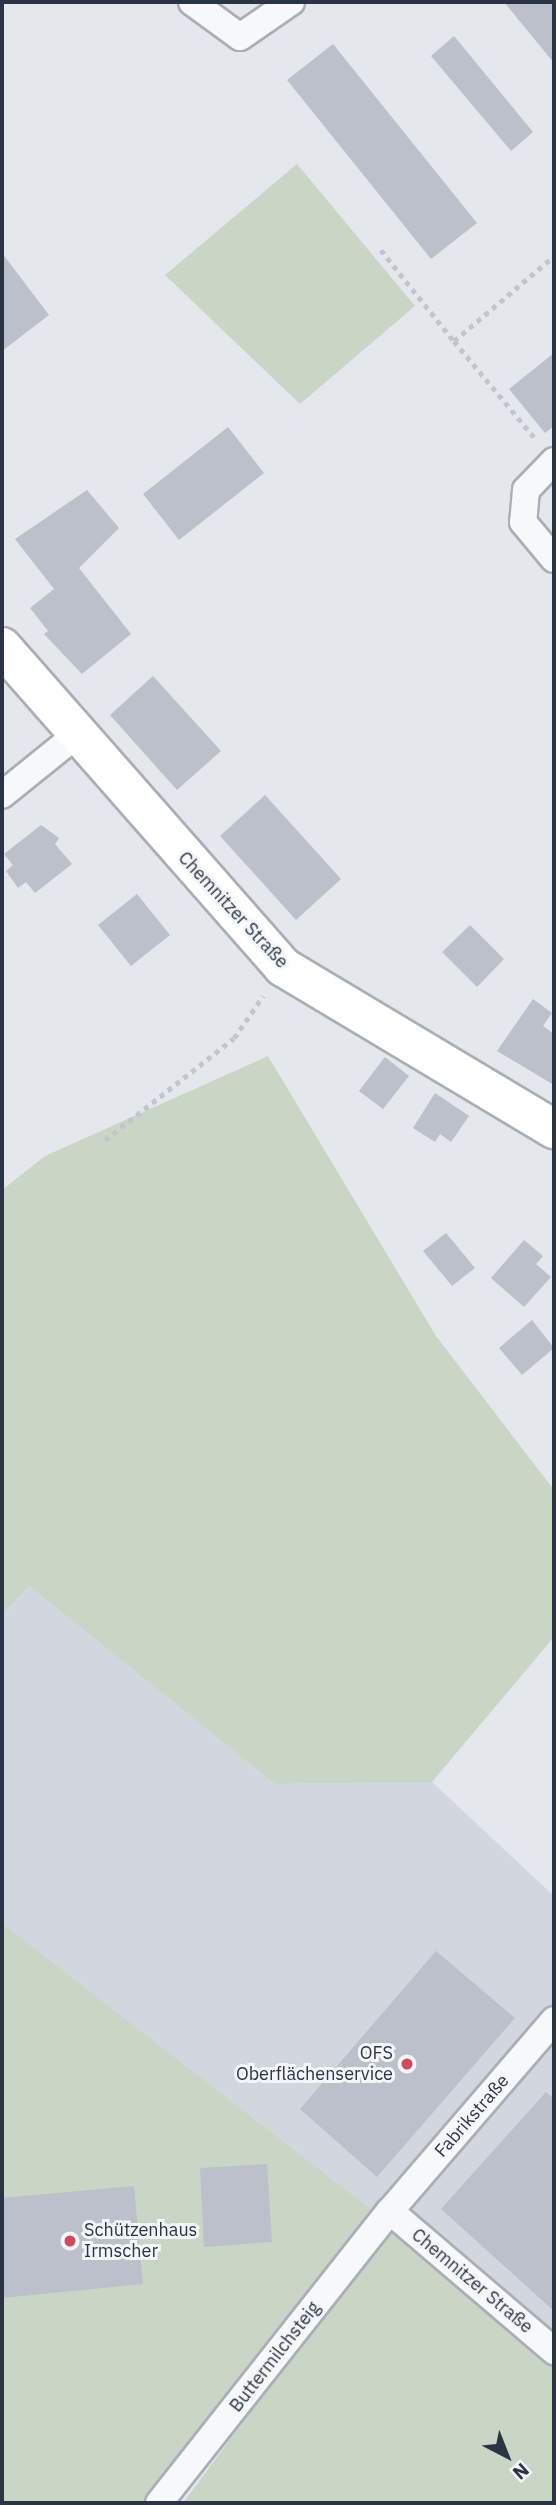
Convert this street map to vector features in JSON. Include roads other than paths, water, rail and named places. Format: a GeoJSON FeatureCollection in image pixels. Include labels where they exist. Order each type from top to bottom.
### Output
{"type":"FeatureCollection","features":[{"type":"Feature","properties":{"kind":"street"},"geometry":{"type":"LineString","coordinates":[[192,2],[240,37],[291,2]]}},
{"type":"Feature","properties":{"kind":"street"},"geometry":{"type":"LineString","coordinates":[[554,461],[526,490],[523,522],[554,559]]}},
{"type":"Feature","properties":{"kind":"street","name":"Chemnitzer Straße"},"geometry":{"type":"LineString","coordinates":[[2,647],[74,737],[283,967],[554,1129]]}},
{"type":"Feature","properties":{"kind":"street"},"geometry":{"type":"LineString","coordinates":[[2,795],[74,737]]}},
{"type":"Feature","properties":{"kind":"street","name":"Fabrikstraße"},"geometry":{"type":"LineString","coordinates":[[390,2211],[554,2020]]}},
{"type":"Feature","properties":{"kind":"street","name":"Chemnitzer Straße"},"geometry":{"type":"LineString","coordinates":[[390,2211],[554,2351]]}},
{"type":"Feature","properties":{"kind":"street","name":"Buttermilchsteig"},"geometry":{"type":"LineString","coordinates":[[159,2503],[390,2211]]}},
{"type":"Feature","properties":{"kind":"place","name":"OFS Oberflächenservice"},"geometry":{"type":"Point","coordinates":[407,2064]}},
{"type":"Feature","properties":{"kind":"place","name":"Schützenhaus Irmscher"},"geometry":{"type":"Point","coordinates":[70,2241]}}]}
